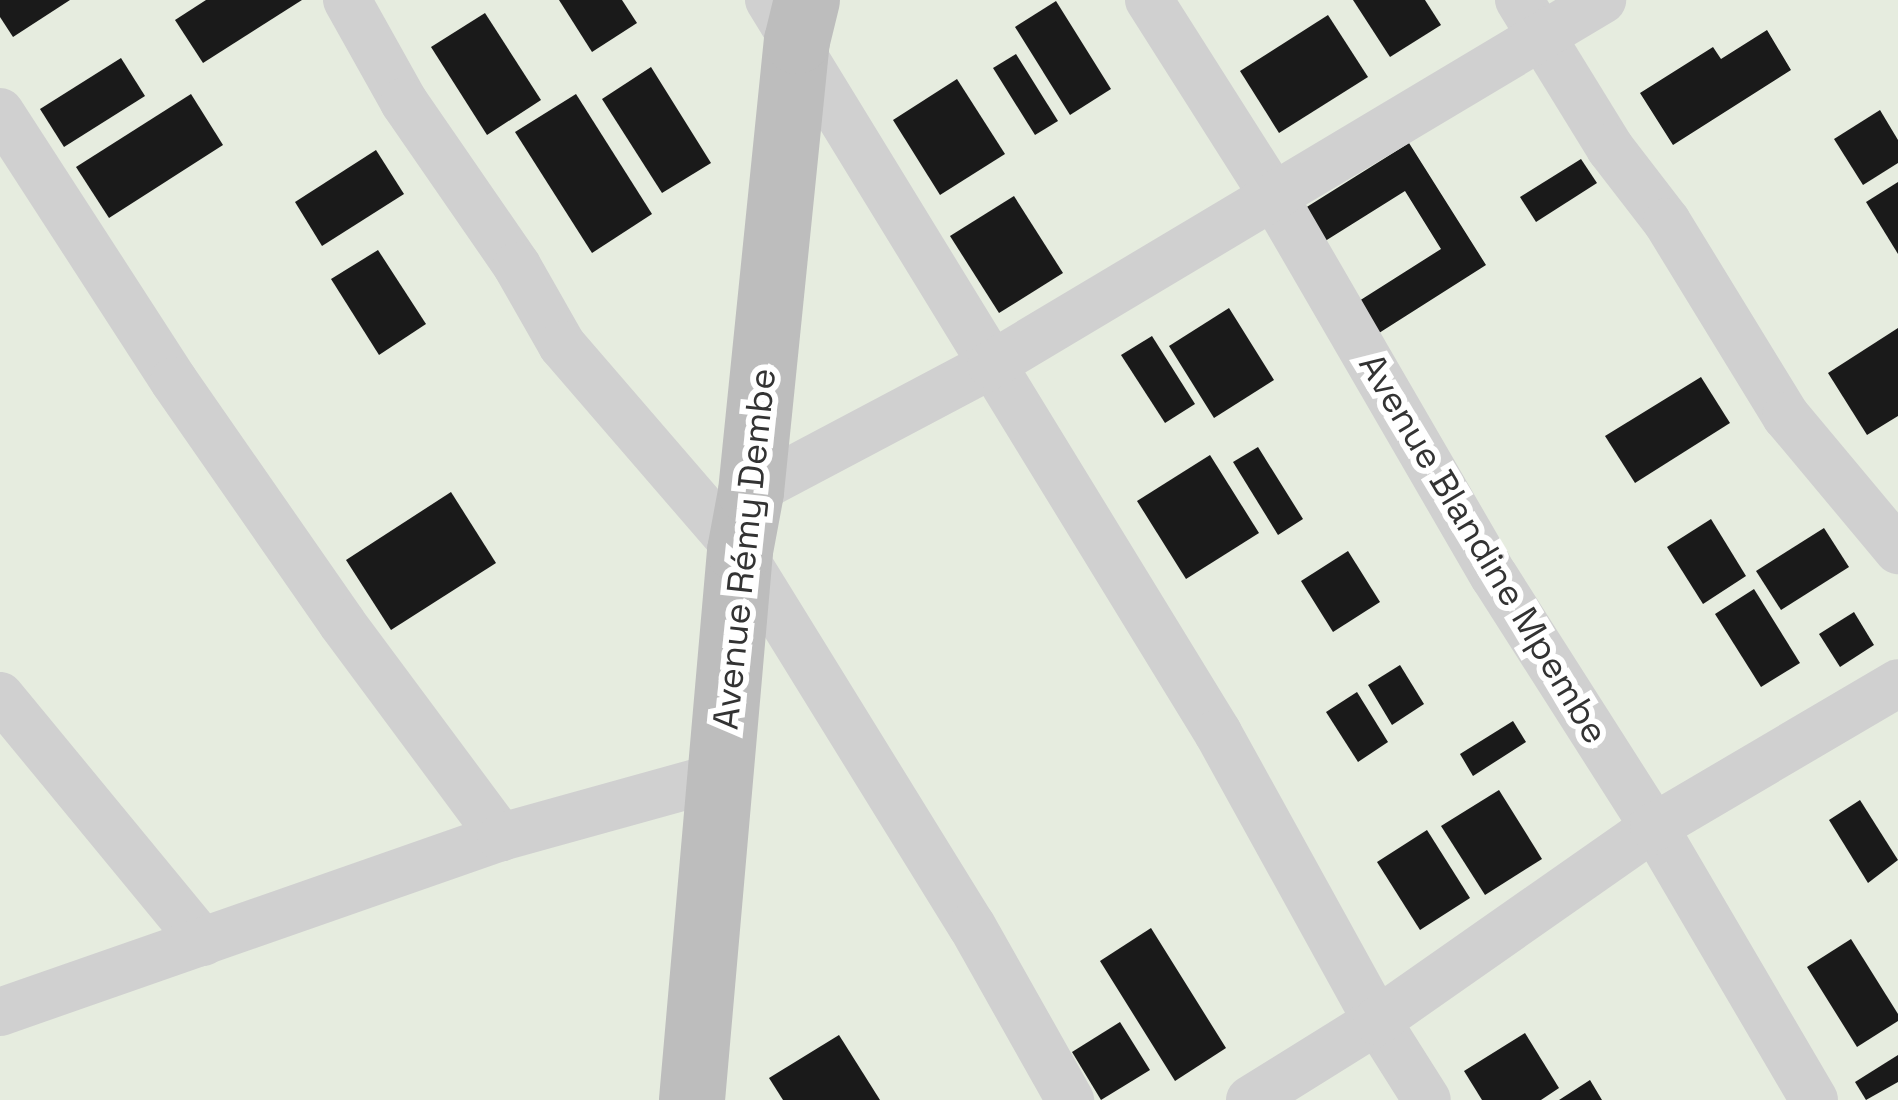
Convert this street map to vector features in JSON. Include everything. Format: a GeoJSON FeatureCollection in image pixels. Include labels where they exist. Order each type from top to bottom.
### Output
{"type":"FeatureCollection","features":[{"type":"Feature","properties":{"kind":"street"},"geometry":{"type":"LineString","coordinates":[[347,0],[404,102],[517,266],[562,345],[746,521],[1070,1100]]}},
{"type":"Feature","properties":{"kind":"street","name":"Avenue Blandine Mpembe"},"geometry":{"type":"LineString","coordinates":[[1149,0],[1274,197],[1494,576],[1654,827],[1814,1100]]}},
{"type":"Feature","properties":{"kind":"street"},"geometry":{"type":"LineString","coordinates":[[746,521],[992,365],[1274,197],[1530,17],[1602,0]]}},
{"type":"Feature","properties":{"kind":"street"},"geometry":{"type":"LineString","coordinates":[[791,14],[992,365],[1218,733],[1377,1021],[1427,1100]]}},
{"type":"Feature","properties":{"kind":"street","name":"Avenue Rémy Dembe"},"geometry":{"type":"LineString","coordinates":[[692,1100],[791,14]]}},
{"type":"Feature","properties":{"kind":"street"},"geometry":{"type":"LineString","coordinates":[[1530,17],[1610,148],[1667,222],[1786,416],[1898,550]]}},
{"type":"Feature","properties":{"kind":"street"},"geometry":{"type":"LineString","coordinates":[[0,112],[174,381],[341,623],[500,837]]}},
{"type":"Feature","properties":{"kind":"street"},"geometry":{"type":"LineString","coordinates":[[1250,1100],[1377,1021],[1654,827],[1898,683]]}},
{"type":"Feature","properties":{"kind":"street"},"geometry":{"type":"LineString","coordinates":[[0,696],[203,942]]}},
{"type":"Feature","properties":{"kind":"street"},"geometry":{"type":"LineString","coordinates":[[0,1012],[500,837],[722,776]]}},
{"type":"Feature","properties":{"kind":"shaded area"},"geometry":{"type":"Polygon","coordinates":[[[0,0],[1898,0],[1898,1100],[0,1100],[0,0]]]}},
{"type":"Feature","properties":{"kind":"building"},"geometry":{"type":"Polygon","coordinates":[[[0,0],[70,0],[13,37],[0,17],[0,0]]]}},
{"type":"Feature","properties":{"kind":"building"},"geometry":{"type":"Polygon","coordinates":[[[206,0],[302,0],[203,63],[175,20],[206,0]]]}},
{"type":"Feature","properties":{"kind":"building"},"geometry":{"type":"Polygon","coordinates":[[[559,0],[622,0],[637,23],[592,52],[559,0]]]}},
{"type":"Feature","properties":{"kind":"building"},"geometry":{"type":"Polygon","coordinates":[[[1353,0],[1425,0],[1441,25],[1390,57],[1353,0]]]}},
{"type":"Feature","properties":{"kind":"building"},"geometry":{"type":"Polygon","coordinates":[[[1056,1],[1111,89],[1070,115],[1015,27],[1056,1]]]}},
{"type":"Feature","properties":{"kind":"building"},"geometry":{"type":"Polygon","coordinates":[[[485,13],[541,100],[487,135],[431,47],[485,13]]]}},
{"type":"Feature","properties":{"kind":"building"},"geometry":{"type":"Polygon","coordinates":[[[1328,15],[1368,77],[1279,133],[1240,71],[1328,15]]]}},
{"type":"Feature","properties":{"kind":"building"},"geometry":{"type":"Polygon","coordinates":[[[1767,30],[1791,70],[1673,145],[1640,93],[1713,47],[1721,59],[1767,30]]]}},
{"type":"Feature","properties":{"kind":"building"},"geometry":{"type":"Polygon","coordinates":[[[1016,54],[1058,121],[1035,135],[993,68],[1016,54]]]}},
{"type":"Feature","properties":{"kind":"building"},"geometry":{"type":"Polygon","coordinates":[[[121,58],[145,96],[64,147],[40,109],[121,58]]]}},
{"type":"Feature","properties":{"kind":"building"},"geometry":{"type":"Polygon","coordinates":[[[651,67],[711,163],[662,193],[602,99],[651,67]]]}},
{"type":"Feature","properties":{"kind":"building"},"geometry":{"type":"Polygon","coordinates":[[[957,79],[1005,154],[940,195],[893,120],[957,79]]]}},
{"type":"Feature","properties":{"kind":"building"},"geometry":{"type":"Polygon","coordinates":[[[191,94],[223,145],[109,218],[76,167],[191,94]]]}},
{"type":"Feature","properties":{"kind":"building"},"geometry":{"type":"Polygon","coordinates":[[[576,94],[652,214],[592,253],[515,132],[576,94]]]}},
{"type":"Feature","properties":{"kind":"building"},"geometry":{"type":"Polygon","coordinates":[[[1880,110],[1898,140],[1898,163],[1863,185],[1834,139],[1880,110]]]}},
{"type":"Feature","properties":{"kind":"building"},"geometry":{"type":"Polygon","coordinates":[[[1409,143],[1486,265],[1379,333],[1359,301],[1441,249],[1405,191],[1322,243],[1302,210],[1409,143]]]}},
{"type":"Feature","properties":{"kind":"building"},"geometry":{"type":"Polygon","coordinates":[[[376,150],[404,194],[322,246],[295,202],[376,150]]]}},
{"type":"Feature","properties":{"kind":"building"},"geometry":{"type":"Polygon","coordinates":[[[1581,159],[1597,183],[1536,222],[1520,197],[1581,159]]]}},
{"type":"Feature","properties":{"kind":"building"},"geometry":{"type":"Polygon","coordinates":[[[1898,182],[1898,254],[1866,202],[1898,182]]]}},
{"type":"Feature","properties":{"kind":"building"},"geometry":{"type":"Polygon","coordinates":[[[1014,196],[1063,273],[999,313],[950,236],[1014,196]]]}},
{"type":"Feature","properties":{"kind":"building"},"geometry":{"type":"Polygon","coordinates":[[[378,250],[426,324],[379,355],[331,279],[378,250]]]}},
{"type":"Feature","properties":{"kind":"building"},"geometry":{"type":"Polygon","coordinates":[[[1229,308],[1274,380],[1214,418],[1169,346],[1229,308]]]}},
{"type":"Feature","properties":{"kind":"building"},"geometry":{"type":"Polygon","coordinates":[[[1898,328],[1898,416],[1867,435],[1828,373],[1898,328]]]}},
{"type":"Feature","properties":{"kind":"building"},"geometry":{"type":"Polygon","coordinates":[[[1152,336],[1195,404],[1165,423],[1121,355],[1152,336]]]}},
{"type":"Feature","properties":{"kind":"building"},"geometry":{"type":"Polygon","coordinates":[[[1701,377],[1730,423],[1635,483],[1605,436],[1701,377]]]}},
{"type":"Feature","properties":{"kind":"building"},"geometry":{"type":"Polygon","coordinates":[[[1258,447],[1303,519],[1278,535],[1233,462],[1258,447]]]}},
{"type":"Feature","properties":{"kind":"building"},"geometry":{"type":"Polygon","coordinates":[[[1210,455],[1259,533],[1186,579],[1137,501],[1210,455]]]}},
{"type":"Feature","properties":{"kind":"building"},"geometry":{"type":"Polygon","coordinates":[[[451,492],[496,563],[391,630],[346,560],[451,492]]]}},
{"type":"Feature","properties":{"kind":"building"},"geometry":{"type":"Polygon","coordinates":[[[1711,519],[1746,576],[1703,604],[1667,547],[1711,519]]]}},
{"type":"Feature","properties":{"kind":"building"},"geometry":{"type":"Polygon","coordinates":[[[1824,528],[1849,567],[1781,610],[1756,571],[1824,528]]]}},
{"type":"Feature","properties":{"kind":"building"},"geometry":{"type":"Polygon","coordinates":[[[1348,551],[1380,602],[1333,632],[1301,581],[1348,551]]]}},
{"type":"Feature","properties":{"kind":"building"},"geometry":{"type":"Polygon","coordinates":[[[1754,589],[1800,663],[1761,687],[1715,614],[1754,589]]]}},
{"type":"Feature","properties":{"kind":"building"},"geometry":{"type":"Polygon","coordinates":[[[1854,612],[1874,645],[1840,667],[1819,634],[1854,612]]]}},
{"type":"Feature","properties":{"kind":"building"},"geometry":{"type":"Polygon","coordinates":[[[1400,665],[1424,704],[1392,725],[1368,685],[1400,665]]]}},
{"type":"Feature","properties":{"kind":"building"},"geometry":{"type":"Polygon","coordinates":[[[1357,692],[1388,742],[1358,762],[1326,712],[1357,692]]]}},
{"type":"Feature","properties":{"kind":"building"},"geometry":{"type":"Polygon","coordinates":[[[1513,721],[1526,742],[1473,776],[1460,754],[1513,721]]]}},
{"type":"Feature","properties":{"kind":"building"},"geometry":{"type":"Polygon","coordinates":[[[1499,790],[1542,859],[1485,895],[1441,826],[1499,790]]]}},
{"type":"Feature","properties":{"kind":"building"},"geometry":{"type":"Polygon","coordinates":[[[1860,800],[1898,860],[1868,883],[1829,820],[1860,800]]]}},
{"type":"Feature","properties":{"kind":"building"},"geometry":{"type":"Polygon","coordinates":[[[1427,830],[1470,898],[1420,930],[1377,862],[1427,830]]]}},
{"type":"Feature","properties":{"kind":"building"},"geometry":{"type":"Polygon","coordinates":[[[1151,928],[1226,1048],[1175,1081],[1100,961],[1151,928]]]}},
{"type":"Feature","properties":{"kind":"building"},"geometry":{"type":"Polygon","coordinates":[[[1851,939],[1898,1014],[1898,1021],[1857,1047],[1807,967],[1851,939]]]}},
{"type":"Feature","properties":{"kind":"building"},"geometry":{"type":"Polygon","coordinates":[[[1120,1022],[1150,1070],[1101,1100],[1072,1052],[1120,1022]]]}},
{"type":"Feature","properties":{"kind":"building"},"geometry":{"type":"Polygon","coordinates":[[[1525,1033],[1559,1088],[1541,1100],[1482,1100],[1464,1071],[1525,1033]]]}},
{"type":"Feature","properties":{"kind":"building"},"geometry":{"type":"Polygon","coordinates":[[[839,1035],[880,1100],[783,1100],[769,1078],[839,1035]]]}},
{"type":"Feature","properties":{"kind":"building"},"geometry":{"type":"Polygon","coordinates":[[[1898,1055],[1898,1082],[1866,1100],[1855,1082],[1898,1055]]]}},
{"type":"Feature","properties":{"kind":"building"},"geometry":{"type":"Polygon","coordinates":[[[1590,1080],[1602,1100],[1559,1100],[1590,1080]]]}}]}
